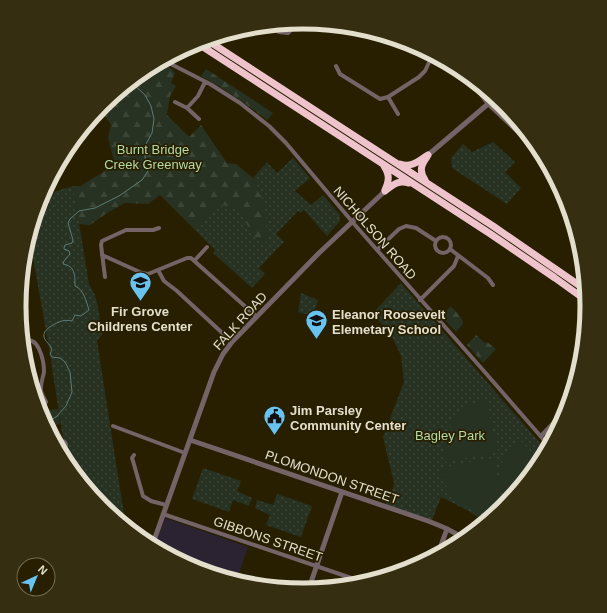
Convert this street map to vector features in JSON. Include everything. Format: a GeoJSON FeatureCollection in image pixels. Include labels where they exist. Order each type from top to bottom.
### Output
{"type":"FeatureCollection","features":[{"type":"Feature","properties":{"kind":"highway"},"geometry":{"type":"LineString","coordinates":[[213,44],[426,182],[580,286]]}},
{"type":"Feature","properties":{"kind":"highway"},"geometry":{"type":"LineString","coordinates":[[204,48],[530,260],[580,296]]}},
{"type":"Feature","properties":{"kind":"highway"},"geometry":{"type":"LineString","coordinates":[[397,163],[406,166],[412,165],[428,154]]}},
{"type":"Feature","properties":{"kind":"highway"},"geometry":{"type":"LineString","coordinates":[[426,182],[421,173],[421,168],[428,154]]}},
{"type":"Feature","properties":{"kind":"highway"},"geometry":{"type":"LineString","coordinates":[[383,164],[389,178],[385,191]]}},
{"type":"Feature","properties":{"kind":"highway"},"geometry":{"type":"LineString","coordinates":[[385,191],[394,184],[400,182],[416,185]]}},
{"type":"Feature","properties":{"kind":"street"},"geometry":{"type":"LineString","coordinates":[[278,30],[288,33],[291,30]]}},
{"type":"Feature","properties":{"kind":"street"},"geometry":{"type":"LineString","coordinates":[[336,66],[340,74],[380,99],[388,97],[419,77],[425,71],[430,60]]}},
{"type":"Feature","properties":{"kind":"street","name":"NICHOLSON ROAD"},"geometry":{"type":"LineString","coordinates":[[170,64],[240,103],[269,126],[286,143],[420,300],[546,442]]}},
{"type":"Feature","properties":{"kind":"street"},"geometry":{"type":"LineString","coordinates":[[187,108],[198,96],[205,82]]}},
{"type":"Feature","properties":{"kind":"street"},"geometry":{"type":"LineString","coordinates":[[480,93],[488,104],[524,138]]}},
{"type":"Feature","properties":{"kind":"street"},"geometry":{"type":"LineString","coordinates":[[388,97],[398,114]]}},
{"type":"Feature","properties":{"kind":"street"},"geometry":{"type":"LineString","coordinates":[[175,102],[187,108],[198,119]]}},
{"type":"Feature","properties":{"kind":"street"},"geometry":{"type":"LineString","coordinates":[[428,154],[490,102]]}},
{"type":"Feature","properties":{"kind":"street","name":"FALK ROAD"},"geometry":{"type":"LineString","coordinates":[[154,540],[216,367],[223,354],[232,342],[316,256],[385,191]]}},
{"type":"Feature","properties":{"kind":"street"},"geometry":{"type":"LineString","coordinates":[[377,250],[399,229],[406,226],[416,228],[436,241]]}},
{"type":"Feature","properties":{"kind":"street"},"geometry":{"type":"LineString","coordinates":[[105,277],[101,245],[104,240],[126,230],[153,230],[158,228]]}},
{"type":"Feature","properties":{"kind":"street"},"geometry":{"type":"LineString","coordinates":[[436,241],[442,237],[448,239],[451,244],[450,250]]}},
{"type":"Feature","properties":{"kind":"street"},"geometry":{"type":"LineString","coordinates":[[436,241],[435,246],[438,251],[444,253],[450,250]]}},
{"type":"Feature","properties":{"kind":"street"},"geometry":{"type":"LineString","coordinates":[[194,260],[207,247]]}},
{"type":"Feature","properties":{"kind":"street"},"geometry":{"type":"LineString","coordinates":[[450,250],[488,278],[493,285]]}},
{"type":"Feature","properties":{"kind":"street"},"geometry":{"type":"LineString","coordinates":[[102,255],[142,274],[148,274],[187,258],[191,258],[257,317]]}},
{"type":"Feature","properties":{"kind":"street"},"geometry":{"type":"LineString","coordinates":[[420,300],[454,266],[458,256]]}},
{"type":"Feature","properties":{"kind":"street"},"geometry":{"type":"LineString","coordinates":[[158,270],[164,281],[232,342]]}},
{"type":"Feature","properties":{"kind":"street"},"geometry":{"type":"LineString","coordinates":[[28,341],[31,340],[34,342],[40,351],[44,373],[41,383],[41,390],[46,402]]}},
{"type":"Feature","properties":{"kind":"street"},"geometry":{"type":"LineString","coordinates":[[541,436],[558,417]]}},
{"type":"Feature","properties":{"kind":"street"},"geometry":{"type":"LineString","coordinates":[[113,426],[185,453]]}},
{"type":"Feature","properties":{"kind":"street","name":"PLOMONDON STREET"},"geometry":{"type":"LineString","coordinates":[[190,440],[428,521],[460,536]]}},
{"type":"Feature","properties":{"kind":"street"},"geometry":{"type":"LineString","coordinates":[[134,455],[132,458],[143,496],[151,501],[166,505]]}},
{"type":"Feature","properties":{"kind":"street"},"geometry":{"type":"LineString","coordinates":[[310,584],[342,492]]}},
{"type":"Feature","properties":{"kind":"street","name":"GIBBONS STREET"},"geometry":{"type":"LineString","coordinates":[[163,514],[355,579]]}},
{"type":"Feature","properties":{"kind":"street"},"geometry":{"type":"LineString","coordinates":[[440,548],[447,529]]}},
{"type":"Feature","properties":{"kind":"shaded area"},"geometry":{"type":"Polygon","coordinates":[[[165,518],[248,547],[238,576],[197,563],[156,542],[165,518]]]}},
{"type":"Feature","properties":{"kind":"green space","name":"Burnt Bridge Creek Greenway"},"geometry":{"type":"Polygon","coordinates":[[[166,65],[171,68],[175,73],[171,83],[176,86],[170,96],[167,115],[189,137],[201,125],[227,163],[236,164],[253,178],[260,192],[266,214],[268,240],[264,243],[252,235],[244,218],[237,209],[223,205],[209,213],[196,231],[160,195],[148,204],[125,203],[90,225],[79,224],[73,186],[80,186],[115,165],[108,138],[111,125],[104,114],[107,110],[149,76],[166,65]]]}},
{"type":"Feature","properties":{"kind":"green space"},"geometry":{"type":"Polygon","coordinates":[[[206,69],[273,113],[267,120],[235,96],[201,76],[206,69]]]}},
{"type":"Feature","properties":{"kind":"green space"},"geometry":{"type":"Polygon","coordinates":[[[493,142],[515,162],[505,172],[521,188],[507,204],[452,168],[451,158],[463,144],[472,152],[493,142]]]}},
{"type":"Feature","properties":{"kind":"green space"},"geometry":{"type":"Polygon","coordinates":[[[293,158],[310,178],[295,191],[311,205],[323,195],[340,215],[340,221],[327,236],[304,210],[300,213],[298,211],[276,234],[284,242],[259,268],[265,274],[252,288],[213,253],[215,250],[196,231],[209,213],[223,204],[237,209],[244,218],[252,234],[260,192],[253,178],[267,162],[277,173],[293,158]]]}},
{"type":"Feature","properties":{"kind":"green space"},"geometry":{"type":"Polygon","coordinates":[[[73,186],[89,284],[95,295],[98,307],[102,334],[97,341],[125,518],[107,503],[83,475],[64,447],[32,250],[41,217],[52,191],[53,192],[73,186]]]}},
{"type":"Feature","properties":{"kind":"green space","name":"Bagley Park"},"geometry":{"type":"Polygon","coordinates":[[[401,283],[543,446],[524,475],[500,503],[481,520],[474,514],[441,497],[432,520],[385,505],[394,483],[383,437],[404,382],[401,356],[390,332],[372,314],[401,283]]]}},
{"type":"Feature","properties":{"kind":"green space"},"geometry":{"type":"Polygon","coordinates":[[[301,293],[318,300],[312,313],[306,314],[298,312],[301,293]]]}},
{"type":"Feature","properties":{"kind":"green space"},"geometry":{"type":"Polygon","coordinates":[[[451,306],[463,322],[456,332],[441,316],[451,306]]]}},
{"type":"Feature","properties":{"kind":"green space"},"geometry":{"type":"Polygon","coordinates":[[[476,335],[485,343],[487,342],[496,349],[483,363],[467,345],[476,335]]]}},
{"type":"Feature","properties":{"kind":"green space"},"geometry":{"type":"Polygon","coordinates":[[[485,399],[498,450],[496,453],[444,462],[445,440],[447,432],[454,419],[471,405],[485,399]]]}},
{"type":"Feature","properties":{"kind":"green space"},"geometry":{"type":"Polygon","coordinates":[[[58,409],[60,424],[54,426],[46,410],[58,409]]]}},
{"type":"Feature","properties":{"kind":"green space"},"geometry":{"type":"Polygon","coordinates":[[[519,439],[536,457],[524,475],[504,499],[500,479],[501,469],[503,460],[512,445],[519,439]]]}},
{"type":"Feature","properties":{"kind":"green space"},"geometry":{"type":"Polygon","coordinates":[[[492,458],[495,460],[502,501],[487,514],[467,507],[459,502],[447,487],[440,468],[492,458]]]}},
{"type":"Feature","properties":{"kind":"green space"},"geometry":{"type":"Polygon","coordinates":[[[203,468],[241,481],[237,491],[252,498],[249,506],[233,500],[229,512],[192,499],[203,468]]]}},
{"type":"Feature","properties":{"kind":"green space"},"geometry":{"type":"Polygon","coordinates":[[[277,494],[312,506],[301,537],[266,525],[270,515],[255,508],[257,500],[273,505],[277,494]]]}},
{"type":"Feature","properties":{"kind":"waterway"},"geometry":{"type":"LineString","coordinates":[[50,420],[56,417],[66,406],[72,392],[70,372],[65,362],[60,358],[52,357],[50,354],[51,347],[45,339],[44,334],[54,324],[61,321],[72,321],[75,315],[81,316],[89,310],[83,293],[75,286],[74,272],[70,267],[63,264],[70,254],[69,251],[64,249],[65,245],[72,243],[73,240],[68,223],[70,219],[79,211],[95,208],[119,196],[142,180],[148,171],[144,152],[146,144],[152,133],[154,119],[151,106],[145,95],[135,86]]}},
{"type":"Feature","properties":{"kind":"place","name":"Fir Grove Childrens Center"},"geometry":{"type":"Point","coordinates":[140,302]}},
{"type":"Feature","properties":{"kind":"place","name":"Eleanor Roosevelt Elemetary School"},"geometry":{"type":"Point","coordinates":[317,340]}},
{"type":"Feature","properties":{"kind":"place","name":"Jim Parsley Community Center"},"geometry":{"type":"Point","coordinates":[274,436]}}]}
